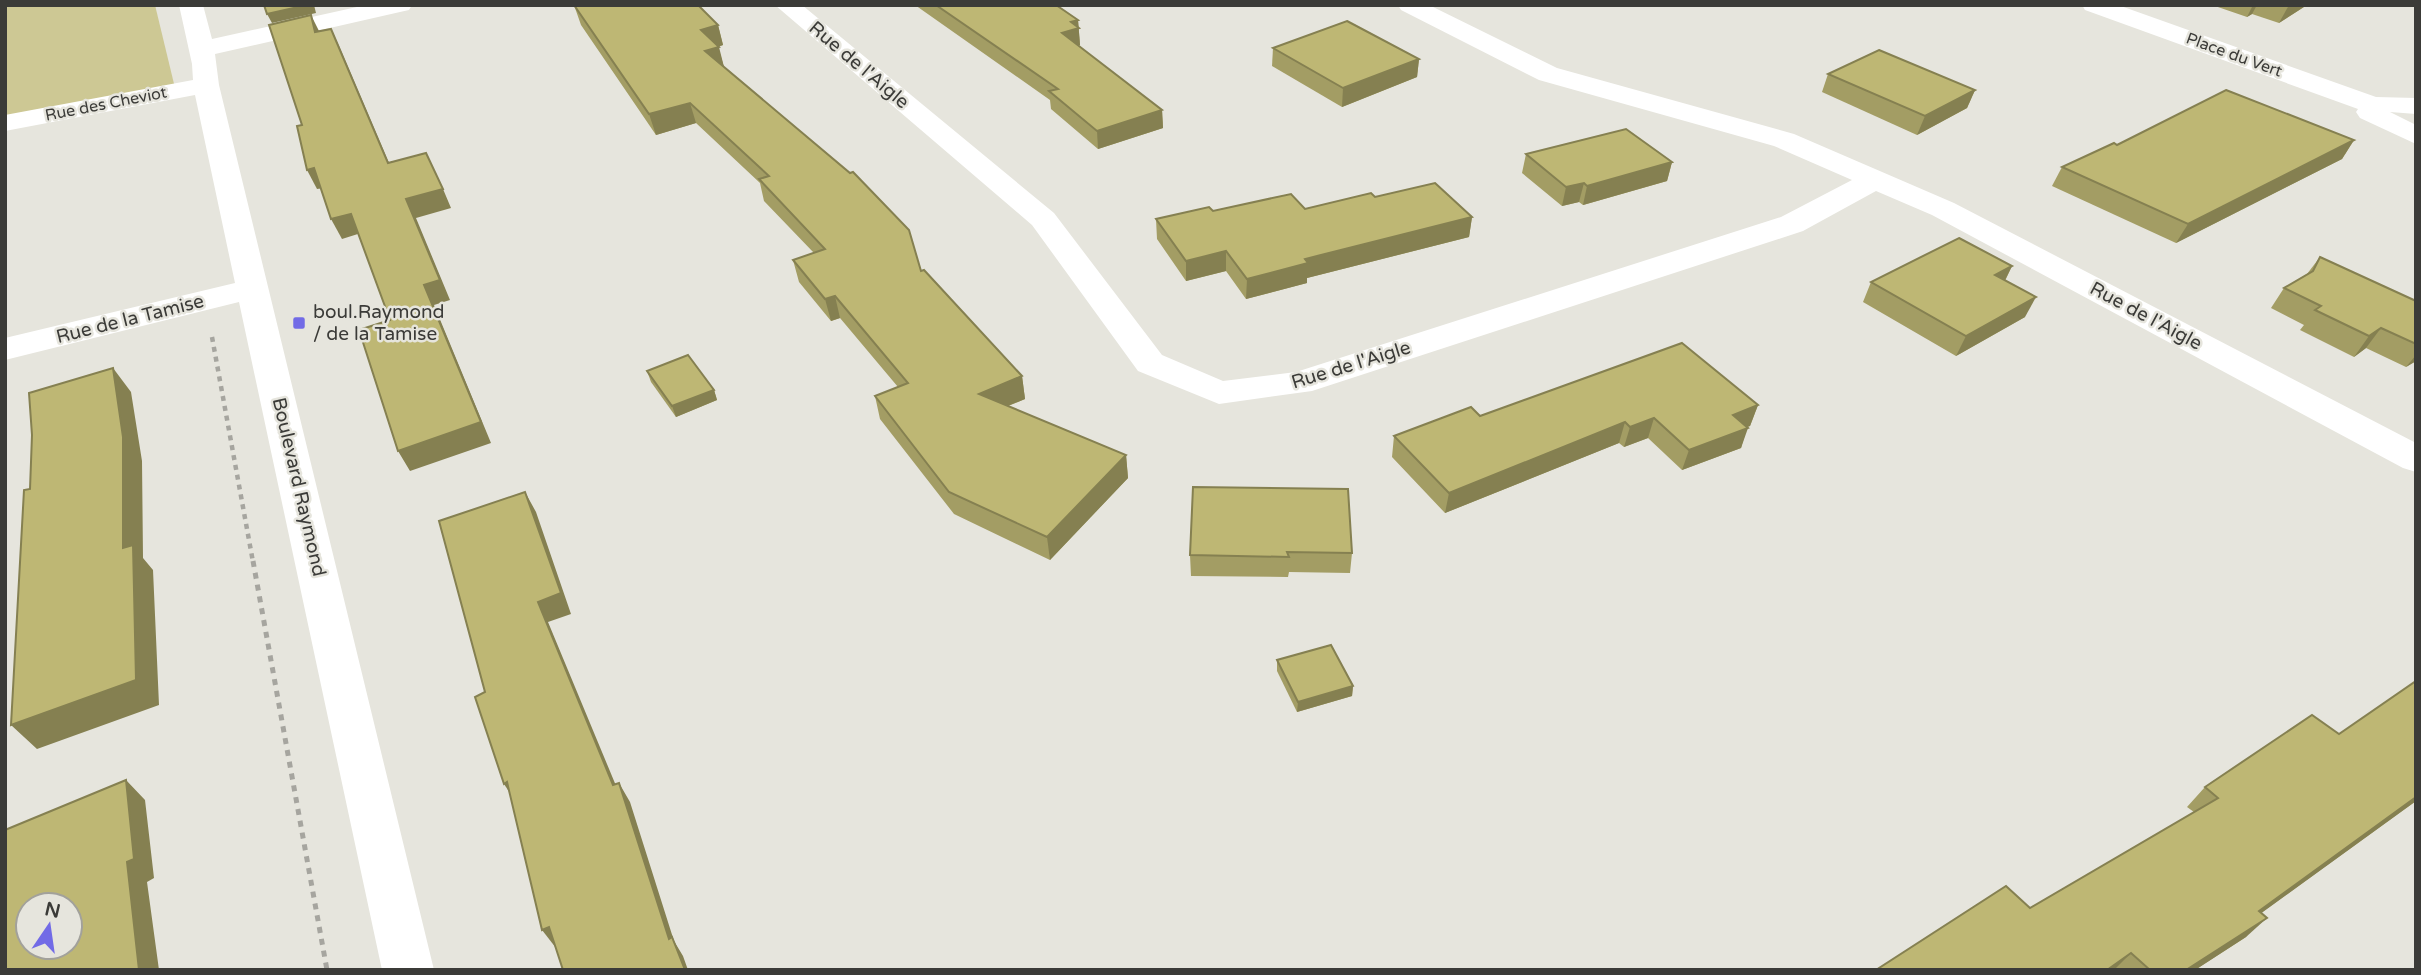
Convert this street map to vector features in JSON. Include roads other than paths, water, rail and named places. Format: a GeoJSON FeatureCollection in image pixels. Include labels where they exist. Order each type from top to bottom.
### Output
{"type":"FeatureCollection","features":[{"type":"Feature","properties":{"kind":"street","name":"Boulevard Raymond"},"geometry":{"type":"LineString","coordinates":[[191,5],[408,970]]}},
{"type":"Feature","properties":{"kind":"street"},"geometry":{"type":"LineString","coordinates":[[204,67],[400,5]]}},
{"type":"Feature","properties":{"kind":"street","name":"Rue de l'Aigle"},"geometry":{"type":"LineString","coordinates":[[787,5],[1043,219],[1150,363],[1219,393],[1299,383],[1792,224],[1874,180]]}},
{"type":"Feature","properties":{"kind":"street","name":"Rue de l'Aigle"},"geometry":{"type":"LineString","coordinates":[[1410,5],[1548,74],[1784,140],[1943,209],[2416,459]]}},
{"type":"Feature","properties":{"kind":"street","name":"Place du Vert"},"geometry":{"type":"LineString","coordinates":[[2094,5],[2374,105],[2384,103],[2416,106]]}},
{"type":"Feature","properties":{"kind":"street","name":"Rue des Cheviot"},"geometry":{"type":"LineString","coordinates":[[5,123],[204,67]]}},
{"type":"Feature","properties":{"kind":"street","name":"Place du Vert"},"geometry":{"type":"LineString","coordinates":[[2374,105],[2370,113],[2416,136]]}},
{"type":"Feature","properties":{"kind":"street","name":"Rue de la Tamise"},"geometry":{"type":"LineString","coordinates":[[5,349],[254,288]]}},
{"type":"Feature","properties":{"kind":"place","name":"boul.Raymond / de la Tamise"},"geometry":{"type":"Point","coordinates":[299,323]}}]}
